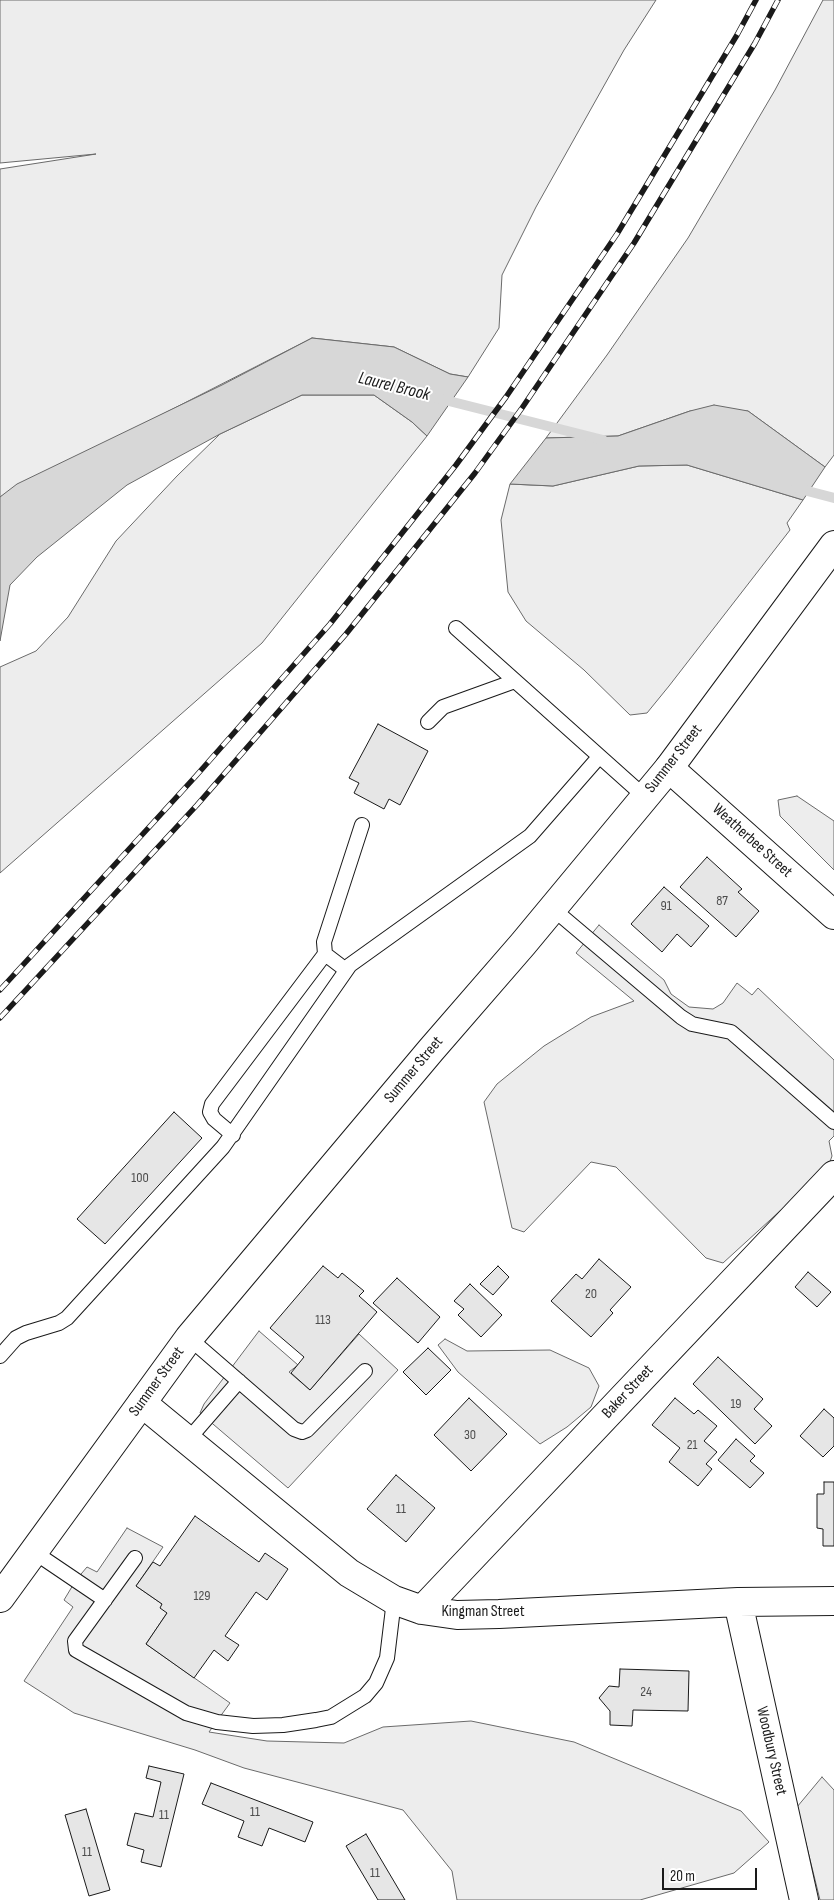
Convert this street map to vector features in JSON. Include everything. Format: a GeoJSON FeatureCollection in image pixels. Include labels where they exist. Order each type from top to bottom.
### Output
{"type":"FeatureCollection","features":[{"type":"Feature","properties":{"kind":"street","name":"Summer Street"},"geometry":{"type":"LineString","coordinates":[[0,1598],[189,1338],[669,768],[828,554]]}},
{"type":"Feature","properties":{"kind":"street","name":"Weatherbee Street"},"geometry":{"type":"LineString","coordinates":[[669,768],[834,915]]}},
{"type":"Feature","properties":{"kind":"street","name":"Baker Street"},"geometry":{"type":"LineString","coordinates":[[422,1610],[834,1175]]}},
{"type":"Feature","properties":{"kind":"street","name":"Kingman Street"},"geometry":{"type":"LineString","coordinates":[[142,1403],[334,1562],[371,1588],[394,1600],[422,1610],[457,1615],[738,1602],[834,1601]]}},
{"type":"Feature","properties":{"kind":"street","name":"Woodbury Street"},"geometry":{"type":"LineString","coordinates":[[738,1602],[804,1900]]}},
{"type":"Feature","properties":{"kind":"lane"},"geometry":{"type":"LineString","coordinates":[[456,628],[645,797]]}},
{"type":"Feature","properties":{"kind":"lane"},"geometry":{"type":"LineString","coordinates":[[428,722],[443,707],[515,681]]}},
{"type":"Feature","properties":{"kind":"lane"},"geometry":{"type":"LineString","coordinates":[[0,1356],[16,1338],[59,1323],[67,1318],[223,1147],[346,970],[361,957],[530,836],[599,757]]}},
{"type":"Feature","properties":{"kind":"lane"},"geometry":{"type":"LineString","coordinates":[[232,1135],[210,1112],[212,1104],[325,954],[324,942],[362,825]]}},
{"type":"Feature","properties":{"kind":"lane"},"geometry":{"type":"LineString","coordinates":[[552,908],[681,1017],[692,1024],[731,1032],[834,1122]]}},
{"type":"Feature","properties":{"kind":"lane"},"geometry":{"type":"LineString","coordinates":[[325,954],[346,970]]}},
{"type":"Feature","properties":{"kind":"lane"},"geometry":{"type":"LineString","coordinates":[[189,1338],[294,1429],[302,1432],[307,1430],[365,1371]]}},
{"type":"Feature","properties":{"kind":"lane"},"geometry":{"type":"LineString","coordinates":[[187,1441],[239,1381]]}},
{"type":"Feature","properties":{"kind":"lane"},"geometry":{"type":"LineString","coordinates":[[34,1552],[105,1600]]}},
{"type":"Feature","properties":{"kind":"lane"},"geometry":{"type":"LineString","coordinates":[[135,1558],[75,1641],[76,1650],[186,1713],[217,1722],[253,1726],[283,1725],[331,1717],[365,1696],[376,1683],[387,1658],[394,1600]]}},
{"type":"Feature","properties":{"kind":"shaded area"},"geometry":{"type":"Polygon","coordinates":[[[0,0],[656,0],[624,50],[536,207],[502,275],[499,328],[468,377],[450,374],[394,347],[312,338],[0,497],[0,169],[96,154],[0,163],[0,0]]]}},
{"type":"Feature","properties":{"kind":"shaded area"},"geometry":{"type":"Polygon","coordinates":[[[823,0],[834,0],[834,455],[825,467],[748,411],[690,411],[618,436],[546,438],[607,355],[688,238],[775,90],[823,0]]]}},
{"type":"Feature","properties":{"kind":"shaded area"},"geometry":{"type":"Polygon","coordinates":[[[302,395],[374,395],[412,422],[427,436],[262,643],[0,873],[0,667],[36,651],[68,617],[116,541],[177,476],[220,434],[302,395]]]}},
{"type":"Feature","properties":{"kind":"shaded area"},"geometry":{"type":"Polygon","coordinates":[[[687,465],[803,500],[787,523],[790,530],[669,686],[647,713],[630,715],[584,670],[526,621],[508,592],[501,520],[510,484],[553,486],[639,466],[687,465]]]}},
{"type":"Feature","properties":{"kind":"shaded area"},"geometry":{"type":"Polygon","coordinates":[[[797,796],[834,821],[834,870],[780,816],[778,800],[797,796]]]}},
{"type":"Feature","properties":{"kind":"shaded area"},"geometry":{"type":"Polygon","coordinates":[[[599,925],[664,980],[671,994],[689,1007],[713,1009],[723,1003],[737,983],[752,995],[758,988],[834,1060],[834,1136],[829,1141],[832,1156],[828,1167],[723,1263],[706,1258],[616,1167],[591,1162],[524,1232],[512,1228],[484,1102],[497,1084],[544,1046],[591,1017],[634,1001],[576,953],[599,925]]]}},
{"type":"Feature","properties":{"kind":"shaded area"},"geometry":{"type":"Polygon","coordinates":[[[259,1331],[298,1365],[289,1372],[310,1390],[359,1334],[398,1370],[288,1488],[200,1413],[204,1404],[259,1331]]]}},
{"type":"Feature","properties":{"kind":"shaded area"},"geometry":{"type":"Polygon","coordinates":[[[445,1339],[467,1351],[550,1350],[589,1368],[599,1386],[591,1407],[567,1427],[540,1444],[458,1372],[438,1345],[445,1339]]]}},
{"type":"Feature","properties":{"kind":"shaded area"},"geometry":{"type":"Polygon","coordinates":[[[127,1528],[163,1547],[136,1586],[162,1604],[167,1613],[146,1644],[230,1703],[209,1732],[267,1741],[344,1743],[383,1727],[471,1721],[574,1742],[741,1811],[769,1842],[734,1873],[640,1900],[457,1900],[452,1871],[403,1810],[244,1768],[195,1750],[74,1713],[24,1681],[73,1607],[64,1600],[76,1580],[87,1567],[97,1572],[127,1528]]]}},
{"type":"Feature","properties":{"kind":"shaded area"},"geometry":{"type":"Polygon","coordinates":[[[822,1777],[834,1790],[834,1900],[820,1900],[797,1807],[822,1777]]]}},
{"type":"Feature","properties":{"kind":"water"},"geometry":{"type":"Polygon","coordinates":[[[312,338],[394,347],[450,374],[468,377],[427,436],[412,422],[374,395],[302,395],[220,434],[127,485],[37,557],[10,585],[0,641],[0,497],[17,484],[222,385],[312,338]]]}},
{"type":"Feature","properties":{"kind":"water"},"geometry":{"type":"Polygon","coordinates":[[[714,405],[748,411],[825,467],[803,500],[687,465],[639,466],[553,486],[510,484],[546,438],[618,436],[690,411],[714,405]]]}},
{"type":"Feature","properties":{"kind":"building"},"geometry":{"type":"Polygon","coordinates":[[[378,724],[428,751],[400,805],[389,799],[384,809],[354,793],[359,783],[349,778],[378,724]]]}},
{"type":"Feature","properties":{"kind":"building"},"geometry":{"type":"Polygon","coordinates":[[[707,857],[742,889],[738,892],[759,911],[736,937],[680,887],[707,857]]]}},
{"type":"Feature","properties":{"kind":"building"},"geometry":{"type":"Polygon","coordinates":[[[664,887],[709,926],[691,947],[677,934],[662,952],[631,924],[664,887]]]}},
{"type":"Feature","properties":{"kind":"building"},"geometry":{"type":"Polygon","coordinates":[[[174,1112],[202,1138],[105,1244],[77,1219],[174,1112]]]}},
{"type":"Feature","properties":{"kind":"building"},"geometry":{"type":"Polygon","coordinates":[[[599,1259],[631,1287],[610,1310],[613,1313],[591,1337],[551,1301],[576,1274],[582,1279],[599,1259]]]}},
{"type":"Feature","properties":{"kind":"building"},"geometry":{"type":"Polygon","coordinates":[[[323,1266],[338,1278],[342,1273],[364,1291],[359,1296],[377,1312],[310,1390],[291,1373],[304,1357],[270,1328],[323,1266]]]}},
{"type":"Feature","properties":{"kind":"building"},"geometry":{"type":"Polygon","coordinates":[[[498,1266],[509,1277],[493,1295],[480,1284],[498,1266]]]}},
{"type":"Feature","properties":{"kind":"building"},"geometry":{"type":"Polygon","coordinates":[[[808,1272],[831,1292],[817,1307],[795,1287],[808,1272]]]}},
{"type":"Feature","properties":{"kind":"building"},"geometry":{"type":"Polygon","coordinates":[[[397,1278],[440,1317],[418,1343],[373,1303],[397,1278]]]}},
{"type":"Feature","properties":{"kind":"building"},"geometry":{"type":"Polygon","coordinates":[[[470,1284],[502,1315],[481,1337],[458,1315],[464,1309],[454,1301],[470,1284]]]}},
{"type":"Feature","properties":{"kind":"building"},"geometry":{"type":"Polygon","coordinates":[[[428,1348],[451,1370],[426,1395],[403,1372],[428,1348]]]}},
{"type":"Feature","properties":{"kind":"building"},"geometry":{"type":"Polygon","coordinates":[[[718,1357],[763,1399],[754,1409],[772,1426],[755,1444],[693,1384],[718,1357]]]}},
{"type":"Feature","properties":{"kind":"building"},"geometry":{"type":"Polygon","coordinates":[[[469,1398],[507,1434],[471,1471],[434,1435],[469,1398]]]}},
{"type":"Feature","properties":{"kind":"building"},"geometry":{"type":"Polygon","coordinates":[[[675,1398],[694,1414],[698,1410],[717,1426],[704,1441],[717,1452],[706,1464],[712,1469],[698,1486],[669,1462],[680,1448],[652,1425],[675,1398]]]}},
{"type":"Feature","properties":{"kind":"building"},"geometry":{"type":"Polygon","coordinates":[[[824,1409],[834,1418],[834,1446],[823,1457],[800,1436],[824,1409]]]}},
{"type":"Feature","properties":{"kind":"building"},"geometry":{"type":"Polygon","coordinates":[[[736,1439],[755,1456],[750,1461],[764,1473],[750,1488],[718,1460],[736,1439]]]}},
{"type":"Feature","properties":{"kind":"building"},"geometry":{"type":"Polygon","coordinates":[[[396,1475],[435,1508],[406,1542],[367,1509],[396,1475]]]}},
{"type":"Feature","properties":{"kind":"building"},"geometry":{"type":"Polygon","coordinates":[[[824,1482],[834,1482],[834,1546],[823,1546],[823,1529],[817,1528],[817,1494],[824,1494],[824,1482]]]}},
{"type":"Feature","properties":{"kind":"building"},"geometry":{"type":"Polygon","coordinates":[[[195,1516],[259,1562],[265,1553],[288,1569],[267,1600],[256,1592],[225,1636],[239,1645],[228,1661],[214,1650],[194,1678],[146,1644],[167,1613],[160,1608],[162,1604],[136,1586],[153,1562],[160,1566],[195,1516]]]}},
{"type":"Feature","properties":{"kind":"building"},"geometry":{"type":"Polygon","coordinates":[[[620,1669],[689,1671],[688,1711],[633,1710],[632,1726],[610,1725],[610,1711],[599,1698],[609,1686],[619,1687],[620,1669]]]}},
{"type":"Feature","properties":{"kind":"building"},"geometry":{"type":"Polygon","coordinates":[[[149,1766],[184,1774],[161,1867],[141,1862],[144,1850],[127,1845],[135,1813],[153,1817],[161,1782],[146,1778],[149,1766]]]}},
{"type":"Feature","properties":{"kind":"building"},"geometry":{"type":"Polygon","coordinates":[[[211,1783],[313,1822],[305,1842],[269,1828],[262,1846],[238,1837],[244,1821],[202,1804],[211,1783]]]}},
{"type":"Feature","properties":{"kind":"building"},"geometry":{"type":"Polygon","coordinates":[[[86,1809],[110,1890],[89,1896],[65,1815],[86,1809]]]}},
{"type":"Feature","properties":{"kind":"building"},"geometry":{"type":"Polygon","coordinates":[[[366,1834],[405,1900],[378,1900],[346,1846],[366,1834]]]}},
{"type":"Feature","properties":{"kind":"waterway","name":"Laurel Brook"},"geometry":{"type":"LineString","coordinates":[[437,398],[603,440]]}},
{"type":"Feature","properties":{"kind":"waterway","name":"Laurel Brook"},"geometry":{"type":"LineString","coordinates":[[796,488],[834,498]]}},
{"type":"Feature","properties":{"kind":"railway"},"geometry":{"type":"LineString","coordinates":[[0,990],[195,777],[330,624],[456,465],[506,397],[617,234],[737,35],[756,0]]}},
{"type":"Feature","properties":{"kind":"railway"},"geometry":{"type":"LineString","coordinates":[[0,1018],[197,805],[346,634],[475,473],[522,408],[634,243],[755,43],[778,0]]}}]}
